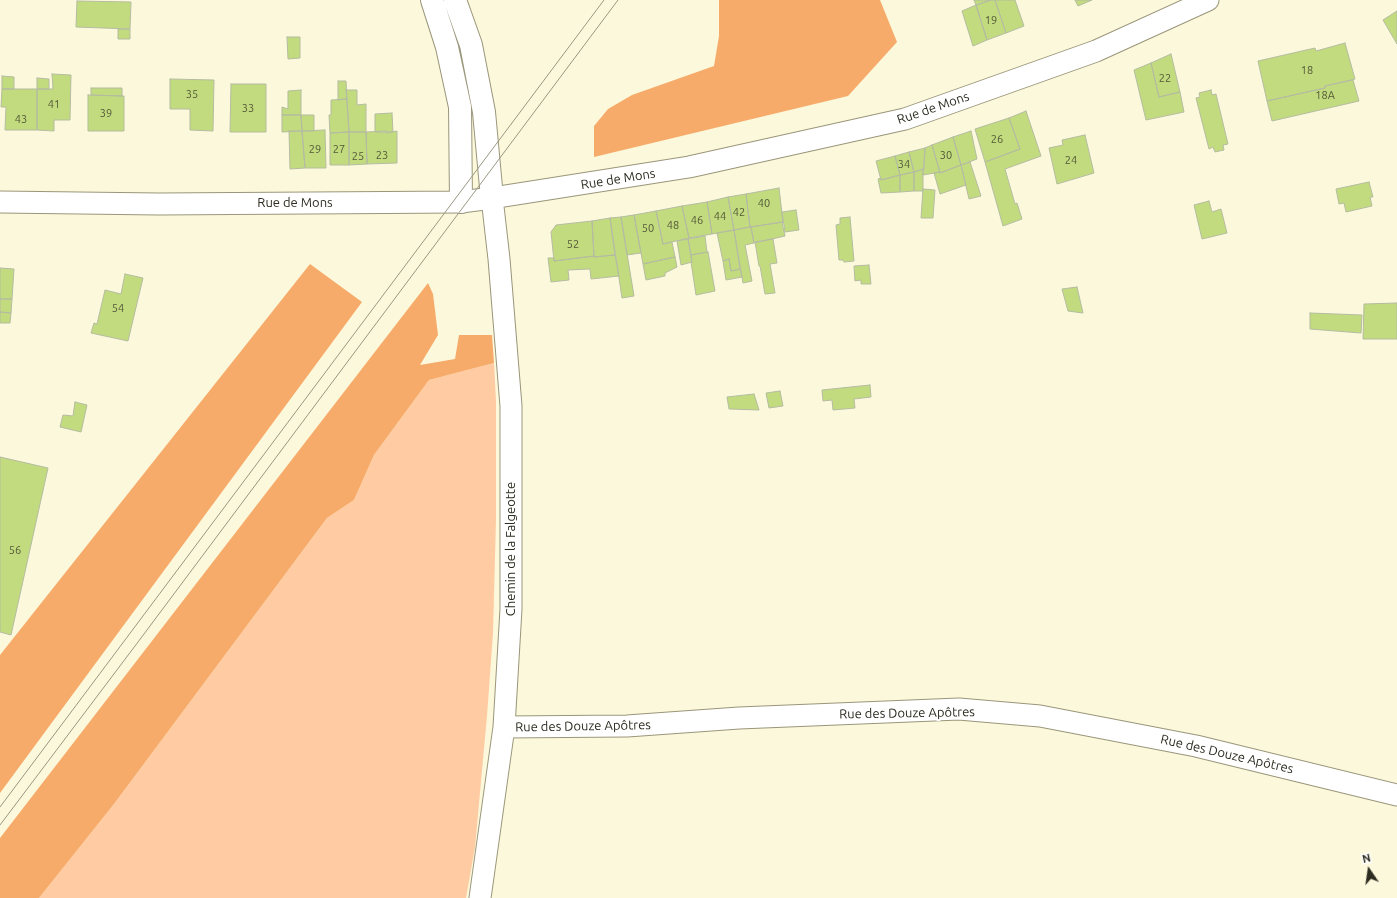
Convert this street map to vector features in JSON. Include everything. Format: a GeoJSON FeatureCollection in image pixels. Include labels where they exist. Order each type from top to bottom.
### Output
{"type":"FeatureCollection","features":[{"type":"Feature","properties":{"kind":"highway"},"geometry":{"type":"LineString","coordinates":[[432,0],[447,46],[460,107],[461,202]]}},
{"type":"Feature","properties":{"kind":"highway"},"geometry":{"type":"LineString","coordinates":[[455,0],[471,45],[484,112],[492,198]]}},
{"type":"Feature","properties":{"kind":"street","name":"Rue de Mons"},"geometry":{"type":"LineString","coordinates":[[0,202],[159,204],[461,202],[689,167],[906,119],[1096,51],[1208,0]]}},
{"type":"Feature","properties":{"kind":"street","name":"Chemin de la Falgeotte"},"geometry":{"type":"LineString","coordinates":[[480,898],[504,727],[511,609],[511,406],[499,259],[492,198]]}},
{"type":"Feature","properties":{"kind":"street","name":"Rue des Douze Apôtres"},"geometry":{"type":"LineString","coordinates":[[504,727],[627,726],[739,718],[959,709],[974,710],[1040,716],[1188,744],[1397,795]]}},
{"type":"Feature","properties":{"kind":"shaded area"},"geometry":{"type":"Polygon","coordinates":[[[719,0],[880,0],[897,42],[848,96],[594,157],[594,126],[608,109],[632,95],[714,66],[719,36],[719,0]]]}},
{"type":"Feature","properties":{"kind":"shaded area"},"geometry":{"type":"Polygon","coordinates":[[[310,264],[362,302],[0,793],[0,655],[310,264]]]}},
{"type":"Feature","properties":{"kind":"shaded area"},"geometry":{"type":"Polygon","coordinates":[[[428,283],[433,294],[438,335],[420,365],[455,359],[459,335],[492,335],[494,363],[429,380],[374,455],[354,500],[327,518],[114,804],[39,898],[0,898],[0,838],[428,283]]]}},
{"type":"Feature","properties":{"kind":"shaded area"},"geometry":{"type":"Polygon","coordinates":[[[494,363],[496,401],[496,519],[493,633],[475,847],[466,898],[39,898],[114,804],[327,518],[354,500],[374,455],[429,380],[494,363]]]}},
{"type":"Feature","properties":{"kind":"building"},"geometry":{"type":"Polygon","coordinates":[[[974,0],[991,0],[976,5],[974,0]]]}},
{"type":"Feature","properties":{"kind":"building"},"geometry":{"type":"Polygon","coordinates":[[[995,0],[1006,33],[987,40],[976,5],[995,0]]]}},
{"type":"Feature","properties":{"kind":"building"},"geometry":{"type":"Polygon","coordinates":[[[995,0],[1015,0],[1024,26],[1006,33],[995,0]]]}},
{"type":"Feature","properties":{"kind":"building"},"geometry":{"type":"Polygon","coordinates":[[[1075,0],[1092,0],[1078,6],[1075,0]]]}},
{"type":"Feature","properties":{"kind":"building"},"geometry":{"type":"Polygon","coordinates":[[[77,1],[131,2],[130,29],[76,27],[77,1]]]}},
{"type":"Feature","properties":{"kind":"building"},"geometry":{"type":"Polygon","coordinates":[[[976,5],[987,40],[973,46],[962,11],[976,5]]]}},
{"type":"Feature","properties":{"kind":"building"},"geometry":{"type":"Polygon","coordinates":[[[1397,11],[1397,44],[1383,20],[1397,11]]]}},
{"type":"Feature","properties":{"kind":"building"},"geometry":{"type":"Polygon","coordinates":[[[118,29],[130,29],[130,39],[118,39],[118,29]]]}},
{"type":"Feature","properties":{"kind":"building"},"geometry":{"type":"Polygon","coordinates":[[[287,37],[300,37],[300,58],[288,59],[287,37]]]}},
{"type":"Feature","properties":{"kind":"building"},"geometry":{"type":"Polygon","coordinates":[[[1345,43],[1355,79],[1325,86],[1325,88],[1267,101],[1258,61],[1315,48],[1316,51],[1345,43]]]}},
{"type":"Feature","properties":{"kind":"building"},"geometry":{"type":"Polygon","coordinates":[[[1171,54],[1180,92],[1159,97],[1151,63],[1171,54]]]}},
{"type":"Feature","properties":{"kind":"building"},"geometry":{"type":"Polygon","coordinates":[[[1151,63],[1159,97],[1180,92],[1184,112],[1146,120],[1134,70],[1151,63]]]}},
{"type":"Feature","properties":{"kind":"building"},"geometry":{"type":"Polygon","coordinates":[[[52,74],[71,75],[70,120],[54,120],[54,131],[37,130],[37,89],[53,89],[52,74]]]}},
{"type":"Feature","properties":{"kind":"building"},"geometry":{"type":"Polygon","coordinates":[[[2,76],[14,77],[14,89],[2,89],[2,76]]]}},
{"type":"Feature","properties":{"kind":"building"},"geometry":{"type":"Polygon","coordinates":[[[37,78],[49,79],[49,89],[37,89],[37,78]]]}},
{"type":"Feature","properties":{"kind":"building"},"geometry":{"type":"Polygon","coordinates":[[[170,79],[214,80],[213,131],[190,130],[190,109],[170,109],[170,79]]]}},
{"type":"Feature","properties":{"kind":"building"},"geometry":{"type":"Polygon","coordinates":[[[1353,80],[1359,101],[1272,121],[1267,101],[1353,80]]]}},
{"type":"Feature","properties":{"kind":"building"},"geometry":{"type":"Polygon","coordinates":[[[338,81],[346,81],[347,99],[338,100],[338,81]]]}},
{"type":"Feature","properties":{"kind":"building"},"geometry":{"type":"Polygon","coordinates":[[[231,84],[266,84],[266,132],[230,132],[231,84]]]}},
{"type":"Feature","properties":{"kind":"building"},"geometry":{"type":"Polygon","coordinates":[[[91,88],[122,88],[122,96],[91,95],[91,88]]]}},
{"type":"Feature","properties":{"kind":"building"},"geometry":{"type":"Polygon","coordinates":[[[2,89],[37,89],[37,130],[5,130],[6,107],[1,107],[2,89]]]}},
{"type":"Feature","properties":{"kind":"building"},"geometry":{"type":"Polygon","coordinates":[[[301,90],[301,115],[282,115],[282,107],[288,109],[288,91],[301,90]]]}},
{"type":"Feature","properties":{"kind":"building"},"geometry":{"type":"Polygon","coordinates":[[[346,90],[357,90],[357,105],[366,104],[366,132],[349,132],[346,90]]]}},
{"type":"Feature","properties":{"kind":"building"},"geometry":{"type":"Polygon","coordinates":[[[1211,90],[1212,95],[1216,94],[1228,144],[1223,145],[1224,150],[1215,152],[1213,147],[1209,149],[1196,98],[1200,97],[1199,93],[1211,90]]]}},
{"type":"Feature","properties":{"kind":"building"},"geometry":{"type":"Polygon","coordinates":[[[88,95],[124,96],[124,131],[88,131],[88,95]]]}},
{"type":"Feature","properties":{"kind":"building"},"geometry":{"type":"Polygon","coordinates":[[[347,99],[349,132],[330,133],[329,115],[331,115],[331,100],[347,99]]]}},
{"type":"Feature","properties":{"kind":"building"},"geometry":{"type":"Polygon","coordinates":[[[1026,111],[1041,156],[1005,169],[1015,204],[1017,203],[1022,219],[1003,226],[985,162],[1020,149],[1009,118],[1026,111]]]}},
{"type":"Feature","properties":{"kind":"building"},"geometry":{"type":"Polygon","coordinates":[[[392,113],[393,132],[375,132],[375,114],[392,113]]]}},
{"type":"Feature","properties":{"kind":"building"},"geometry":{"type":"Polygon","coordinates":[[[282,115],[301,115],[302,131],[282,132],[282,115]]]}},
{"type":"Feature","properties":{"kind":"building"},"geometry":{"type":"Polygon","coordinates":[[[301,115],[314,115],[314,131],[302,131],[301,115]]]}},
{"type":"Feature","properties":{"kind":"building"},"geometry":{"type":"Polygon","coordinates":[[[1009,118],[1020,149],[985,162],[975,129],[1009,118]]]}},
{"type":"Feature","properties":{"kind":"building"},"geometry":{"type":"Polygon","coordinates":[[[325,130],[326,168],[305,168],[302,131],[325,130]]]}},
{"type":"Feature","properties":{"kind":"building"},"geometry":{"type":"Polygon","coordinates":[[[289,131],[302,131],[305,168],[290,169],[289,131]]]}},
{"type":"Feature","properties":{"kind":"building"},"geometry":{"type":"Polygon","coordinates":[[[386,131],[386,133],[397,131],[397,163],[367,164],[366,132],[386,131]]]}},
{"type":"Feature","properties":{"kind":"building"},"geometry":{"type":"Polygon","coordinates":[[[971,131],[977,159],[961,165],[953,137],[971,131]]]}},
{"type":"Feature","properties":{"kind":"building"},"geometry":{"type":"Polygon","coordinates":[[[349,132],[366,132],[367,164],[349,165],[349,132]]]}},
{"type":"Feature","properties":{"kind":"building"},"geometry":{"type":"Polygon","coordinates":[[[349,132],[349,165],[330,165],[330,133],[349,132]]]}},
{"type":"Feature","properties":{"kind":"building"},"geometry":{"type":"Polygon","coordinates":[[[1085,135],[1094,173],[1057,184],[1049,148],[1063,145],[1062,140],[1085,135]]]}},
{"type":"Feature","properties":{"kind":"building"},"geometry":{"type":"Polygon","coordinates":[[[953,137],[961,165],[940,173],[932,145],[953,137]]]}},
{"type":"Feature","properties":{"kind":"building"},"geometry":{"type":"Polygon","coordinates":[[[932,145],[940,172],[923,175],[925,148],[932,145]]]}},
{"type":"Feature","properties":{"kind":"building"},"geometry":{"type":"Polygon","coordinates":[[[925,148],[924,169],[914,172],[909,152],[925,148]]]}},
{"type":"Feature","properties":{"kind":"building"},"geometry":{"type":"Polygon","coordinates":[[[909,152],[914,172],[900,175],[895,156],[909,152]]]}},
{"type":"Feature","properties":{"kind":"building"},"geometry":{"type":"Polygon","coordinates":[[[895,156],[900,175],[881,180],[876,161],[895,156]]]}},
{"type":"Feature","properties":{"kind":"building"},"geometry":{"type":"Polygon","coordinates":[[[970,162],[981,196],[969,199],[961,165],[970,162]]]}},
{"type":"Feature","properties":{"kind":"building"},"geometry":{"type":"Polygon","coordinates":[[[961,165],[966,185],[940,194],[934,173],[940,173],[961,165]]]}},
{"type":"Feature","properties":{"kind":"building"},"geometry":{"type":"Polygon","coordinates":[[[923,169],[923,191],[914,191],[914,172],[923,169]]]}},
{"type":"Feature","properties":{"kind":"building"},"geometry":{"type":"Polygon","coordinates":[[[914,172],[914,191],[900,192],[900,175],[914,172]]]}},
{"type":"Feature","properties":{"kind":"building"},"geometry":{"type":"Polygon","coordinates":[[[900,175],[900,192],[881,193],[878,179],[881,178],[881,180],[900,175]]]}},
{"type":"Feature","properties":{"kind":"building"},"geometry":{"type":"Polygon","coordinates":[[[1369,182],[1373,197],[1370,197],[1372,206],[1346,212],[1344,203],[1339,204],[1336,189],[1369,182]]]}},
{"type":"Feature","properties":{"kind":"building"},"geometry":{"type":"Polygon","coordinates":[[[779,188],[783,222],[750,227],[746,194],[779,188]]]}},
{"type":"Feature","properties":{"kind":"building"},"geometry":{"type":"Polygon","coordinates":[[[923,189],[935,190],[933,218],[921,218],[923,189]]]}},
{"type":"Feature","properties":{"kind":"building"},"geometry":{"type":"Polygon","coordinates":[[[746,194],[750,227],[734,230],[728,197],[746,194]]]}},
{"type":"Feature","properties":{"kind":"building"},"geometry":{"type":"Polygon","coordinates":[[[728,197],[734,230],[712,234],[707,202],[728,197]]]}},
{"type":"Feature","properties":{"kind":"building"},"geometry":{"type":"Polygon","coordinates":[[[1209,201],[1212,212],[1221,209],[1227,233],[1202,239],[1194,205],[1209,201]]]}},
{"type":"Feature","properties":{"kind":"building"},"geometry":{"type":"Polygon","coordinates":[[[707,202],[712,234],[689,238],[682,206],[707,202]]]}},
{"type":"Feature","properties":{"kind":"building"},"geometry":{"type":"Polygon","coordinates":[[[682,206],[689,238],[663,244],[656,211],[682,206]]]}},
{"type":"Feature","properties":{"kind":"building"},"geometry":{"type":"Polygon","coordinates":[[[796,210],[799,230],[785,232],[782,212],[796,210]]]}},
{"type":"Feature","properties":{"kind":"building"},"geometry":{"type":"Polygon","coordinates":[[[656,211],[663,244],[672,242],[675,257],[643,264],[634,215],[656,211]]]}},
{"type":"Feature","properties":{"kind":"building"},"geometry":{"type":"Polygon","coordinates":[[[634,215],[641,253],[627,255],[621,217],[634,215]]]}},
{"type":"Feature","properties":{"kind":"building"},"geometry":{"type":"Polygon","coordinates":[[[621,217],[634,296],[622,298],[610,218],[621,217]]]}},
{"type":"Feature","properties":{"kind":"building"},"geometry":{"type":"Polygon","coordinates":[[[850,217],[854,261],[844,262],[843,260],[839,260],[836,225],[840,224],[840,218],[850,217]]]}},
{"type":"Feature","properties":{"kind":"building"},"geometry":{"type":"Polygon","coordinates":[[[610,218],[615,255],[594,257],[592,221],[610,218]]]}},
{"type":"Feature","properties":{"kind":"building"},"geometry":{"type":"Polygon","coordinates":[[[592,221],[594,256],[554,261],[551,232],[556,225],[592,221]]]}},
{"type":"Feature","properties":{"kind":"building"},"geometry":{"type":"Polygon","coordinates":[[[782,222],[785,236],[754,243],[751,227],[782,222]]]}},
{"type":"Feature","properties":{"kind":"building"},"geometry":{"type":"Polygon","coordinates":[[[751,227],[754,243],[745,245],[752,281],[743,283],[734,230],[751,227]]]}},
{"type":"Feature","properties":{"kind":"building"},"geometry":{"type":"Polygon","coordinates":[[[734,230],[740,269],[731,271],[729,259],[723,261],[717,233],[734,230]]]}},
{"type":"Feature","properties":{"kind":"building"},"geometry":{"type":"Polygon","coordinates":[[[705,236],[707,252],[691,255],[688,239],[705,236]]]}},
{"type":"Feature","properties":{"kind":"building"},"geometry":{"type":"Polygon","coordinates":[[[688,239],[692,262],[681,265],[677,241],[688,239]]]}},
{"type":"Feature","properties":{"kind":"building"},"geometry":{"type":"Polygon","coordinates":[[[773,239],[777,263],[770,264],[775,293],[765,294],[755,242],[773,239]]]}},
{"type":"Feature","properties":{"kind":"building"},"geometry":{"type":"Polygon","coordinates":[[[708,252],[715,291],[696,295],[691,255],[708,252]]]}},
{"type":"Feature","properties":{"kind":"building"},"geometry":{"type":"Polygon","coordinates":[[[615,255],[619,276],[591,279],[590,269],[568,270],[569,280],[551,282],[548,258],[554,258],[554,261],[615,255]]]}},
{"type":"Feature","properties":{"kind":"building"},"geometry":{"type":"Polygon","coordinates":[[[675,257],[677,267],[665,273],[665,276],[646,280],[643,264],[675,257]]]}},
{"type":"Feature","properties":{"kind":"building"},"geometry":{"type":"Polygon","coordinates":[[[729,259],[731,271],[740,269],[742,277],[726,280],[723,261],[729,259]]]}},
{"type":"Feature","properties":{"kind":"building"},"geometry":{"type":"Polygon","coordinates":[[[869,265],[871,284],[861,284],[861,280],[855,281],[854,266],[869,265]]]}},
{"type":"Feature","properties":{"kind":"building"},"geometry":{"type":"Polygon","coordinates":[[[0,268],[14,269],[12,299],[0,299],[0,268]]]}},
{"type":"Feature","properties":{"kind":"building"},"geometry":{"type":"Polygon","coordinates":[[[125,274],[143,278],[128,341],[91,333],[94,323],[97,324],[105,290],[121,294],[125,274]]]}},
{"type":"Feature","properties":{"kind":"building"},"geometry":{"type":"Polygon","coordinates":[[[1077,287],[1083,313],[1068,311],[1062,289],[1077,287]]]}},
{"type":"Feature","properties":{"kind":"building"},"geometry":{"type":"Polygon","coordinates":[[[0,299],[12,299],[11,313],[0,312],[0,299]]]}},
{"type":"Feature","properties":{"kind":"building"},"geometry":{"type":"Polygon","coordinates":[[[1397,303],[1397,339],[1363,339],[1364,304],[1397,303]]]}},
{"type":"Feature","properties":{"kind":"building"},"geometry":{"type":"Polygon","coordinates":[[[0,312],[11,313],[10,323],[0,323],[0,312]]]}},
{"type":"Feature","properties":{"kind":"building"},"geometry":{"type":"Polygon","coordinates":[[[1310,313],[1362,315],[1361,333],[1310,329],[1310,313]]]}},
{"type":"Feature","properties":{"kind":"building"},"geometry":{"type":"Polygon","coordinates":[[[870,385],[871,397],[854,399],[855,408],[833,410],[832,400],[823,401],[822,390],[870,385]]]}},
{"type":"Feature","properties":{"kind":"building"},"geometry":{"type":"Polygon","coordinates":[[[780,391],[783,406],[769,408],[766,393],[780,391]]]}},
{"type":"Feature","properties":{"kind":"building"},"geometry":{"type":"Polygon","coordinates":[[[754,394],[759,410],[729,409],[727,397],[754,394]]]}},
{"type":"Feature","properties":{"kind":"building"},"geometry":{"type":"Polygon","coordinates":[[[75,402],[87,405],[81,432],[60,427],[63,415],[73,416],[75,402]]]}},
{"type":"Feature","properties":{"kind":"building"},"geometry":{"type":"Polygon","coordinates":[[[0,457],[48,468],[11,635],[0,632],[0,457]]]}},
{"type":"Feature","properties":{"kind":"tram line"},"geometry":{"type":"LineString","coordinates":[[0,807],[604,0]]}},
{"type":"Feature","properties":{"kind":"tram line"},"geometry":{"type":"LineString","coordinates":[[0,825],[618,0]]}}]}
